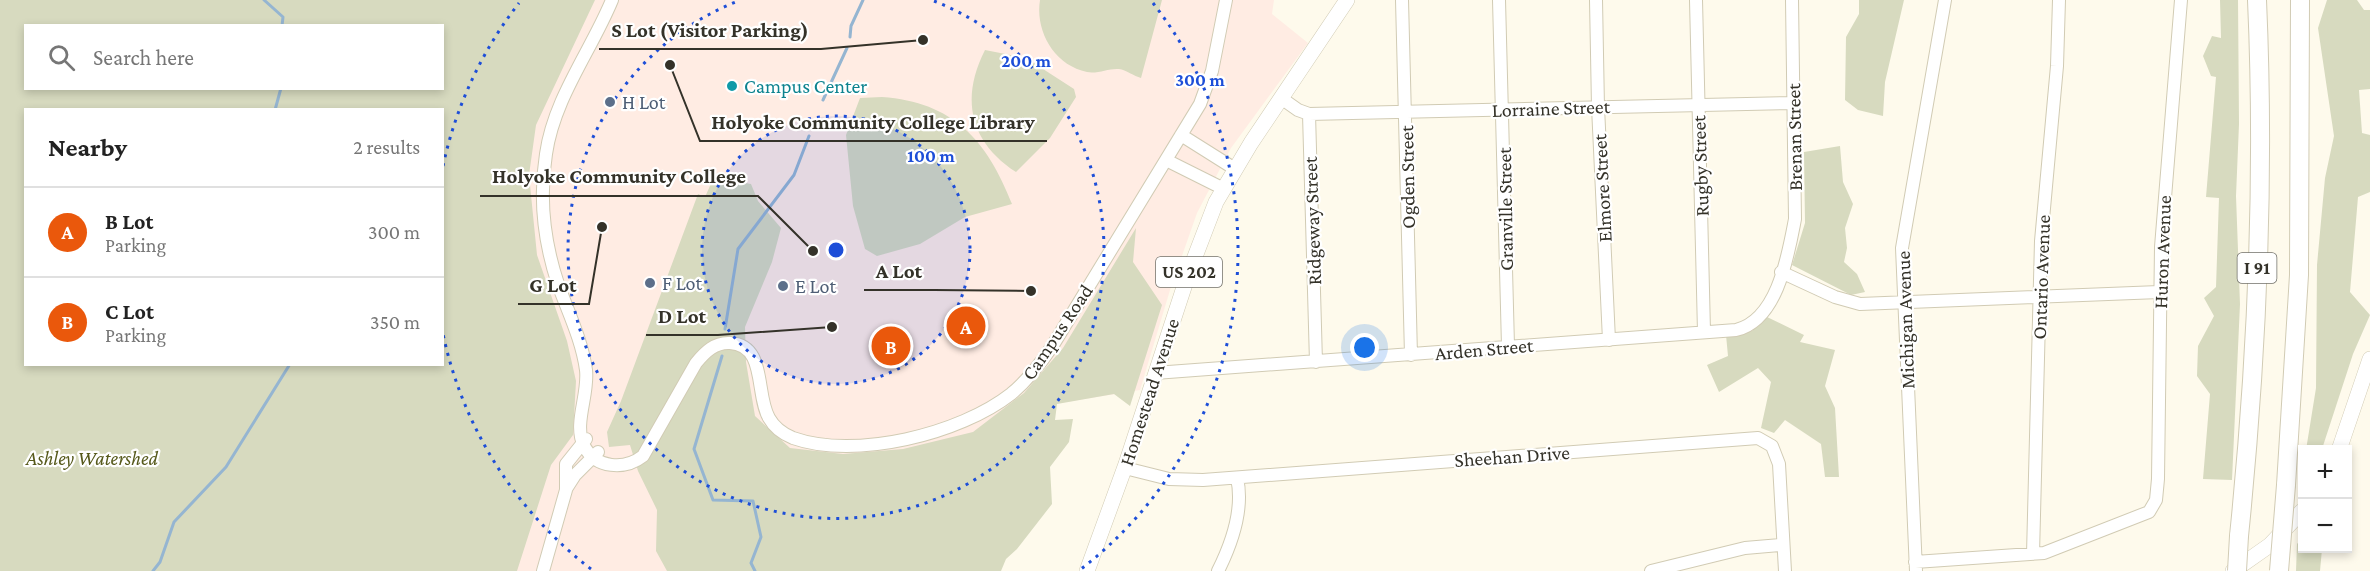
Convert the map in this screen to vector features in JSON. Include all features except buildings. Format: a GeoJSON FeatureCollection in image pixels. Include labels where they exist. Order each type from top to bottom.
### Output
{"type":"FeatureCollection","features":[{"type":"Feature","properties":{"kind":"highway","name":"I 91"},"geometry":{"type":"LineString","coordinates":[[2235,571],[2248,451],[2256,308],[2260,141],[2257,0]]}},
{"type":"Feature","properties":{"kind":"highway","name":"I 91"},"geometry":{"type":"LineString","coordinates":[[2279,571],[2299,275],[2300,0]]}},
{"type":"Feature","properties":{"kind":"main road","name":"Homestead Avenue"},"geometry":{"type":"LineString","coordinates":[[1087,571],[1125,468],[1198,247],[1224,189],[1281,98],[1347,0]]}},
{"type":"Feature","properties":{"kind":"main road"},"geometry":{"type":"LineString","coordinates":[[2341,445],[2370,359]]}},
{"type":"Feature","properties":{"kind":"main road"},"geometry":{"type":"LineString","coordinates":[[2235,571],[2270,545],[2298,515]]}},
{"type":"Feature","properties":{"kind":"street"},"geometry":{"type":"LineString","coordinates":[[543,571],[566,490],[566,464],[583,436],[587,394],[586,370],[551,261],[544,226],[544,171],[549,137],[558,109],[612,0]]}},
{"type":"Feature","properties":{"kind":"street","name":"Campus Road"},"geometry":{"type":"LineString","coordinates":[[595,454],[620,458],[632,455],[651,441],[696,363],[713,346],[724,343],[742,345],[750,352],[769,418],[785,435],[798,440],[838,445],[899,440],[946,428],[987,409],[1011,393],[1042,361],[1181,135],[1208,85],[1226,0]]}},
{"type":"Feature","properties":{"kind":"street","name":"Ogden Street"},"geometry":{"type":"LineString","coordinates":[[1402,0],[1411,355]]}},
{"type":"Feature","properties":{"kind":"street","name":"Granville Street"},"geometry":{"type":"LineString","coordinates":[[1499,0],[1508,346]]}},
{"type":"Feature","properties":{"kind":"street","name":"Elmore Street"},"geometry":{"type":"LineString","coordinates":[[1596,0],[1598,106],[1609,340]]}},
{"type":"Feature","properties":{"kind":"street","name":"Rugby Street"},"geometry":{"type":"LineString","coordinates":[[1696,0],[1704,332]]}},
{"type":"Feature","properties":{"kind":"street","name":"Brenan Street"},"geometry":{"type":"LineString","coordinates":[[1781,272],[1795,219],[1792,0]]}},
{"type":"Feature","properties":{"kind":"street","name":"Michigan Avenue"},"geometry":{"type":"LineString","coordinates":[[1916,566],[1902,248],[1945,0]]}},
{"type":"Feature","properties":{"kind":"street","name":"Ontario Avenue"},"geometry":{"type":"LineString","coordinates":[[2033,554],[2041,241],[2057,66],[2059,0]]}},
{"type":"Feature","properties":{"kind":"street","name":"Huron Avenue"},"geometry":{"type":"LineString","coordinates":[[2033,554],[2044,553],[2148,512],[2155,504],[2158,478],[2159,292],[2164,192],[2181,0]]}},
{"type":"Feature","properties":{"kind":"street"},"geometry":{"type":"LineString","coordinates":[[1281,98],[1298,110],[1309,114]]}},
{"type":"Feature","properties":{"kind":"street","name":"Lorraine Street"},"geometry":{"type":"LineString","coordinates":[[1309,114],[1793,103]]}},
{"type":"Feature","properties":{"kind":"street","name":"Ridgeway Street"},"geometry":{"type":"LineString","coordinates":[[1309,114],[1316,362]]}},
{"type":"Feature","properties":{"kind":"street"},"geometry":{"type":"LineString","coordinates":[[1181,135],[1235,169]]}},
{"type":"Feature","properties":{"kind":"street"},"geometry":{"type":"LineString","coordinates":[[1166,160],[1224,189]]}},
{"type":"Feature","properties":{"kind":"street"},"geometry":{"type":"LineString","coordinates":[[1781,272],[1849,302],[1905,302],[2159,292]]}},
{"type":"Feature","properties":{"kind":"street","name":"Arden Street"},"geometry":{"type":"LineString","coordinates":[[1155,373],[1736,330],[1755,322],[1767,307],[1781,272]]}},
{"type":"Feature","properties":{"kind":"street"},"geometry":{"type":"LineString","coordinates":[[566,490],[595,454],[583,436]]}},
{"type":"Feature","properties":{"kind":"street","name":"Sheehan Drive"},"geometry":{"type":"LineString","coordinates":[[1125,468],[1177,480],[1755,438],[1768,442],[1777,455],[1781,545],[1785,571]]}},
{"type":"Feature","properties":{"kind":"street"},"geometry":{"type":"LineString","coordinates":[[1218,571],[1230,544],[1238,510],[1240,493],[1237,477]]}},
{"type":"Feature","properties":{"kind":"street"},"geometry":{"type":"LineString","coordinates":[[1651,571],[1745,548],[1781,545]]}},
{"type":"Feature","properties":{"kind":"street"},"geometry":{"type":"LineString","coordinates":[[1916,566],[2033,554]]}},
{"type":"Feature","properties":{"kind":"shaded area"},"geometry":{"type":"Polygon","coordinates":[[[312,0],[1274,0],[1272,14],[1308,43],[1231,148],[1197,213],[1170,290],[1140,390],[1029,408],[981,571],[340,571],[441,366],[444,366],[444,108],[442,108],[442,90],[444,90],[444,24],[432,24],[312,0]]]}},
{"type":"Feature","properties":{"kind":"green space","name":"Ashley Watershed"},"geometry":{"type":"Polygon","coordinates":[[[0,0],[595,0],[536,125],[529,175],[537,255],[567,341],[576,381],[573,435],[551,465],[517,571],[0,571],[0,0]]]}},
{"type":"Feature","properties":{"kind":"green space"},"geometry":{"type":"Polygon","coordinates":[[[1040,0],[1162,0],[1141,78],[1119,69],[1087,72],[1065,62],[1049,45],[1044,35],[1039,12],[1040,0]]]}},
{"type":"Feature","properties":{"kind":"green space"},"geometry":{"type":"Polygon","coordinates":[[[1859,0],[1904,0],[1885,82],[1883,116],[1858,110],[1845,100],[1846,37],[1859,14],[1859,0]]]}},
{"type":"Feature","properties":{"kind":"green space"},"geometry":{"type":"Polygon","coordinates":[[[2220,0],[2238,0],[2239,124],[2236,196],[2240,304],[2232,480],[2203,479],[2210,394],[2197,376],[2198,346],[2214,316],[2204,298],[2216,287],[2219,198],[2206,197],[2216,77],[2211,76],[2203,56],[2212,36],[2221,38],[2220,0]]]}},
{"type":"Feature","properties":{"kind":"green space"},"geometry":{"type":"Polygon","coordinates":[[[2327,0],[2357,0],[2364,10],[2370,10],[2370,89],[2359,90],[2362,133],[2370,135],[2370,192],[2358,197],[2350,292],[2370,315],[2353,354],[2323,445],[2307,445],[2316,388],[2317,265],[2325,178],[2334,136],[2318,28],[2327,0]]]}},
{"type":"Feature","properties":{"kind":"green space"},"geometry":{"type":"Polygon","coordinates":[[[985,50],[1026,58],[1074,89],[1076,97],[1050,138],[1016,172],[988,147],[979,133],[974,118],[973,86],[977,68],[985,50]]]}},
{"type":"Feature","properties":{"kind":"green space"},"geometry":{"type":"Polygon","coordinates":[[[882,97],[907,100],[929,107],[948,116],[964,128],[979,143],[991,161],[1012,204],[965,217],[920,244],[877,256],[865,249],[853,206],[846,135],[860,98],[882,97]]]}},
{"type":"Feature","properties":{"kind":"green space"},"geometry":{"type":"Polygon","coordinates":[[[1840,146],[1843,182],[1853,204],[1845,228],[1847,248],[1844,262],[1857,274],[1865,292],[1851,295],[1792,265],[1805,223],[1804,152],[1840,146]]]}},
{"type":"Feature","properties":{"kind":"green space"},"geometry":{"type":"Polygon","coordinates":[[[714,177],[751,184],[758,201],[781,228],[772,262],[745,327],[746,362],[755,416],[790,448],[843,454],[903,449],[973,432],[1024,393],[1063,348],[1136,228],[1133,262],[1162,305],[1130,406],[1114,394],[1057,404],[1055,420],[1073,419],[1069,442],[1050,467],[1052,504],[1017,549],[1006,559],[1001,571],[667,571],[656,551],[657,510],[638,471],[630,445],[609,447],[607,432],[621,401],[698,194],[705,197],[714,177]]]}},
{"type":"Feature","properties":{"kind":"green space"},"geometry":{"type":"Polygon","coordinates":[[[1767,317],[1804,335],[1800,342],[1835,350],[1825,386],[1835,408],[1839,477],[1825,477],[1821,444],[1785,420],[1774,433],[1761,428],[1771,382],[1758,368],[1719,392],[1707,365],[1728,356],[1726,335],[1752,331],[1767,317]]]}},
{"type":"Feature","properties":{"kind":"green space"},"geometry":{"type":"Polygon","coordinates":[[[2297,544],[2298,553],[2322,553],[2320,571],[2296,571],[2297,544]]]}},
{"type":"Feature","properties":{"kind":"waterway"},"geometry":{"type":"LineString","coordinates":[[264,0],[283,17],[282,24]]}},
{"type":"Feature","properties":{"kind":"waterway"},"geometry":{"type":"LineString","coordinates":[[850,37],[851,26],[863,0]]}},
{"type":"Feature","properties":{"kind":"waterway"},"geometry":{"type":"LineString","coordinates":[[823,100],[847,48]]}},
{"type":"Feature","properties":{"kind":"waterway"},"geometry":{"type":"LineString","coordinates":[[276,108],[280,90]]}},
{"type":"Feature","properties":{"kind":"waterway"},"geometry":{"type":"LineString","coordinates":[[725,329],[738,249],[794,175],[809,136]]}},
{"type":"Feature","properties":{"kind":"waterway"},"geometry":{"type":"LineString","coordinates":[[722,356],[694,449],[713,500],[753,501],[761,537],[751,563],[755,571]]}},
{"type":"Feature","properties":{"kind":"waterway"},"geometry":{"type":"LineString","coordinates":[[153,571],[160,562],[174,522],[226,467],[289,366]]}},
{"type":"Feature","properties":{"kind":"place","name":"S Lot (Visitor Parking)"},"geometry":{"type":"Point","coordinates":[923,40]}},
{"type":"Feature","properties":{"kind":"place","name":"Holyoke Community College Library"},"geometry":{"type":"Point","coordinates":[670,65]}},
{"type":"Feature","properties":{"kind":"place","name":"Campus Center"},"geometry":{"type":"Point","coordinates":[732,86]}},
{"type":"Feature","properties":{"kind":"place","name":"H Lot"},"geometry":{"type":"Point","coordinates":[610,102]}},
{"type":"Feature","properties":{"kind":"place","name":"G Lot"},"geometry":{"type":"Point","coordinates":[602,227]}},
{"type":"Feature","properties":{"kind":"place","name":"Holyoke Community College"},"geometry":{"type":"Point","coordinates":[813,251]}},
{"type":"Feature","properties":{"kind":"place","name":"F Lot"},"geometry":{"type":"Point","coordinates":[650,283]}},
{"type":"Feature","properties":{"kind":"place","name":"E Lot"},"geometry":{"type":"Point","coordinates":[783,286]}},
{"type":"Feature","properties":{"kind":"place","name":"A Lot"},"geometry":{"type":"Point","coordinates":[1031,291]}},
{"type":"Feature","properties":{"kind":"place","name":"B Lot"},"geometry":{"type":"Point","coordinates":[966,326]}},
{"type":"Feature","properties":{"kind":"place","name":"D Lot"},"geometry":{"type":"Point","coordinates":[832,327]}},
{"type":"Feature","properties":{"kind":"place","name":"C Lot"},"geometry":{"type":"Point","coordinates":[891,346]}}]}
